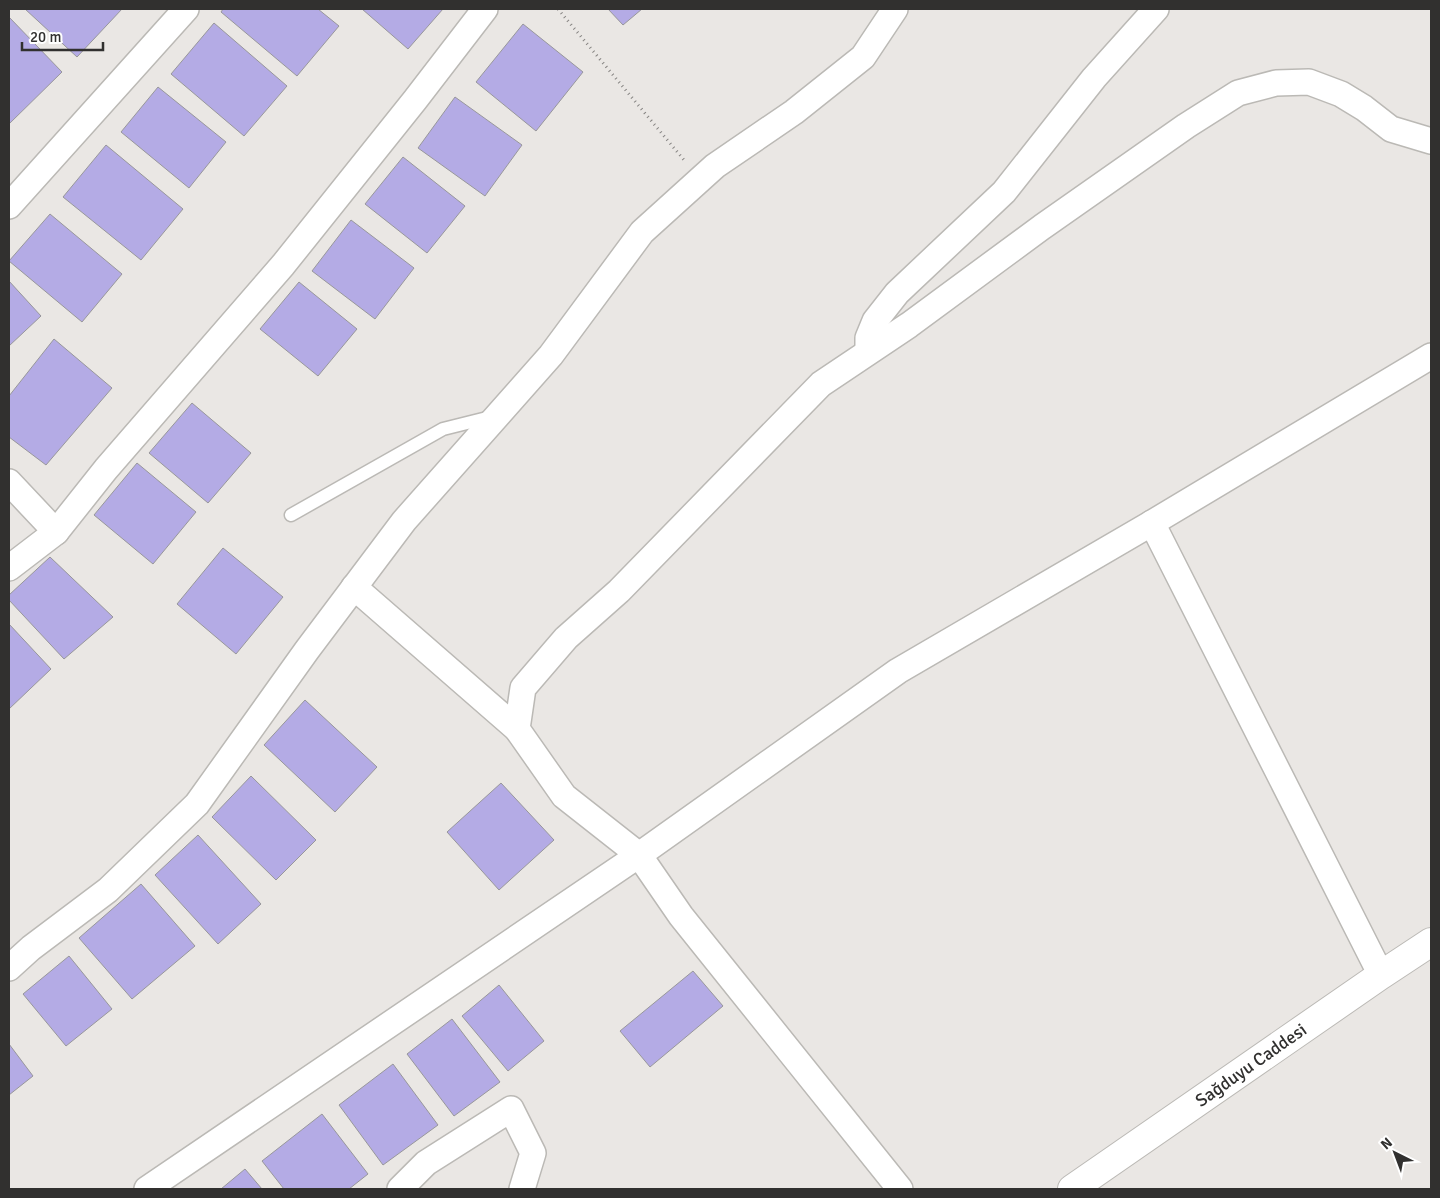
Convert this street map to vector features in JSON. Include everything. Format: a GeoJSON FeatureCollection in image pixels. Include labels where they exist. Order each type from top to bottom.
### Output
{"type":"FeatureCollection","features":[{"type":"Feature","properties":{"kind":"street"},"geometry":{"type":"LineString","coordinates":[[9,206],[186,9]]}},
{"type":"Feature","properties":{"kind":"street"},"geometry":{"type":"LineString","coordinates":[[9,568],[56,532],[106,469],[283,265],[485,9]]}},
{"type":"Feature","properties":{"kind":"street"},"geometry":{"type":"LineString","coordinates":[[9,968],[31,948],[108,890],[197,804],[354,587],[404,522],[551,355],[642,232],[715,166],[794,112],[863,57],[895,9]]}},
{"type":"Feature","properties":{"kind":"street"},"geometry":{"type":"LineString","coordinates":[[868,351],[868,338],[875,321],[896,293],[1004,192],[1094,78],[1156,9]]}},
{"type":"Feature","properties":{"kind":"street"},"geometry":{"type":"LineString","coordinates":[[517,729],[523,688],[566,638],[619,592],[821,384],[868,351],[909,326],[1042,227],[1186,126],[1238,93],[1276,83],[1308,82],[1341,94],[1364,108],[1391,129],[1431,141]]}},
{"type":"Feature","properties":{"kind":"street"},"geometry":{"type":"LineString","coordinates":[[148,1189],[639,855],[898,671],[1152,523],[1431,356]]}},
{"type":"Feature","properties":{"kind":"street"},"geometry":{"type":"LineString","coordinates":[[9,482],[56,532]]}},
{"type":"Feature","properties":{"kind":"street"},"geometry":{"type":"LineString","coordinates":[[1152,523],[1380,975]]}},
{"type":"Feature","properties":{"kind":"street"},"geometry":{"type":"LineString","coordinates":[[354,587],[517,729],[564,796],[639,855],[681,916],[900,1189]]}},
{"type":"Feature","properties":{"kind":"street","name":"Sağduyu Caddesi"},"geometry":{"type":"LineString","coordinates":[[1072,1189],[1380,975],[1431,942]]}},
{"type":"Feature","properties":{"kind":"street"},"geometry":{"type":"LineString","coordinates":[[400,1189],[426,1163],[511,1109],[533,1153],[522,1189]]}},
{"type":"Feature","properties":{"kind":"lane"},"geometry":{"type":"LineString","coordinates":[[291,515],[443,429],[498,415]]}},
{"type":"Feature","properties":{"kind":"path"},"geometry":{"type":"LineString","coordinates":[[558,9],[700,180]]}},
{"type":"Feature","properties":{"kind":"building"},"geometry":{"type":"Polygon","coordinates":[[[25,9],[122,9],[77,57],[25,9]]]}},
{"type":"Feature","properties":{"kind":"building"},"geometry":{"type":"Polygon","coordinates":[[[223,9],[318,9],[339,26],[297,76],[221,12],[223,9]]]}},
{"type":"Feature","properties":{"kind":"building"},"geometry":{"type":"Polygon","coordinates":[[[362,9],[443,9],[408,49],[362,9]]]}},
{"type":"Feature","properties":{"kind":"building"},"geometry":{"type":"Polygon","coordinates":[[[608,9],[642,9],[623,25],[608,9]]]}},
{"type":"Feature","properties":{"kind":"building"},"geometry":{"type":"Polygon","coordinates":[[[9,17],[62,72],[9,124],[9,17]]]}},
{"type":"Feature","properties":{"kind":"building"},"geometry":{"type":"Polygon","coordinates":[[[214,23],[287,86],[244,136],[171,74],[214,23]]]}},
{"type":"Feature","properties":{"kind":"building"},"geometry":{"type":"Polygon","coordinates":[[[523,24],[583,72],[536,131],[476,82],[523,24]]]}},
{"type":"Feature","properties":{"kind":"building"},"geometry":{"type":"Polygon","coordinates":[[[158,87],[226,142],[189,188],[121,132],[158,87]]]}},
{"type":"Feature","properties":{"kind":"building"},"geometry":{"type":"Polygon","coordinates":[[[455,97],[522,145],[485,196],[418,148],[455,97]]]}},
{"type":"Feature","properties":{"kind":"building"},"geometry":{"type":"Polygon","coordinates":[[[106,145],[183,209],[141,260],[63,197],[106,145]]]}},
{"type":"Feature","properties":{"kind":"building"},"geometry":{"type":"Polygon","coordinates":[[[403,157],[465,206],[427,253],[365,204],[403,157]]]}},
{"type":"Feature","properties":{"kind":"building"},"geometry":{"type":"Polygon","coordinates":[[[50,214],[122,274],[82,322],[9,261],[50,214]]]}},
{"type":"Feature","properties":{"kind":"building"},"geometry":{"type":"Polygon","coordinates":[[[351,220],[414,268],[375,319],[312,271],[351,220]]]}},
{"type":"Feature","properties":{"kind":"building"},"geometry":{"type":"Polygon","coordinates":[[[9,281],[41,316],[9,346],[9,281]]]}},
{"type":"Feature","properties":{"kind":"building"},"geometry":{"type":"Polygon","coordinates":[[[299,282],[357,329],[318,376],[260,329],[299,282]]]}},
{"type":"Feature","properties":{"kind":"building"},"geometry":{"type":"Polygon","coordinates":[[[54,339],[112,388],[46,465],[9,437],[9,396],[54,339]]]}},
{"type":"Feature","properties":{"kind":"building"},"geometry":{"type":"Polygon","coordinates":[[[192,403],[251,453],[208,503],[149,453],[192,403]]]}},
{"type":"Feature","properties":{"kind":"building"},"geometry":{"type":"Polygon","coordinates":[[[137,463],[196,512],[153,564],[94,515],[137,463]]]}},
{"type":"Feature","properties":{"kind":"building"},"geometry":{"type":"Polygon","coordinates":[[[223,548],[283,597],[236,654],[177,604],[223,548]]]}},
{"type":"Feature","properties":{"kind":"building"},"geometry":{"type":"Polygon","coordinates":[[[50,557],[113,617],[64,659],[9,600],[9,595],[50,557]]]}},
{"type":"Feature","properties":{"kind":"building"},"geometry":{"type":"Polygon","coordinates":[[[9,624],[51,669],[9,709],[9,624]]]}},
{"type":"Feature","properties":{"kind":"building"},"geometry":{"type":"Polygon","coordinates":[[[305,700],[377,767],[335,812],[264,745],[305,700]]]}},
{"type":"Feature","properties":{"kind":"building"},"geometry":{"type":"Polygon","coordinates":[[[251,776],[316,840],[276,880],[212,817],[251,776]]]}},
{"type":"Feature","properties":{"kind":"building"},"geometry":{"type":"Polygon","coordinates":[[[501,783],[554,840],[499,890],[447,832],[501,783]]]}},
{"type":"Feature","properties":{"kind":"building"},"geometry":{"type":"Polygon","coordinates":[[[198,835],[261,904],[218,944],[155,875],[198,835]]]}},
{"type":"Feature","properties":{"kind":"building"},"geometry":{"type":"Polygon","coordinates":[[[141,884],[195,946],[132,999],[79,938],[141,884]]]}},
{"type":"Feature","properties":{"kind":"building"},"geometry":{"type":"Polygon","coordinates":[[[69,956],[112,1009],[66,1046],[23,994],[69,956]]]}},
{"type":"Feature","properties":{"kind":"building"},"geometry":{"type":"Polygon","coordinates":[[[693,971],[723,1006],[650,1067],[620,1031],[693,971]]]}},
{"type":"Feature","properties":{"kind":"building"},"geometry":{"type":"Polygon","coordinates":[[[499,985],[544,1041],[508,1071],[462,1016],[499,985]]]}},
{"type":"Feature","properties":{"kind":"building"},"geometry":{"type":"Polygon","coordinates":[[[452,1019],[500,1082],[454,1116],[407,1054],[452,1019]]]}},
{"type":"Feature","properties":{"kind":"building"},"geometry":{"type":"Polygon","coordinates":[[[9,1044],[33,1076],[9,1095],[9,1044]]]}},
{"type":"Feature","properties":{"kind":"building"},"geometry":{"type":"Polygon","coordinates":[[[393,1064],[438,1125],[383,1165],[339,1105],[393,1064]]]}},
{"type":"Feature","properties":{"kind":"building"},"geometry":{"type":"Polygon","coordinates":[[[322,1114],[368,1174],[349,1189],[284,1189],[262,1161],[322,1114]]]}},
{"type":"Feature","properties":{"kind":"building"},"geometry":{"type":"Polygon","coordinates":[[[245,1169],[262,1189],[221,1189],[245,1169]]]}}]}
